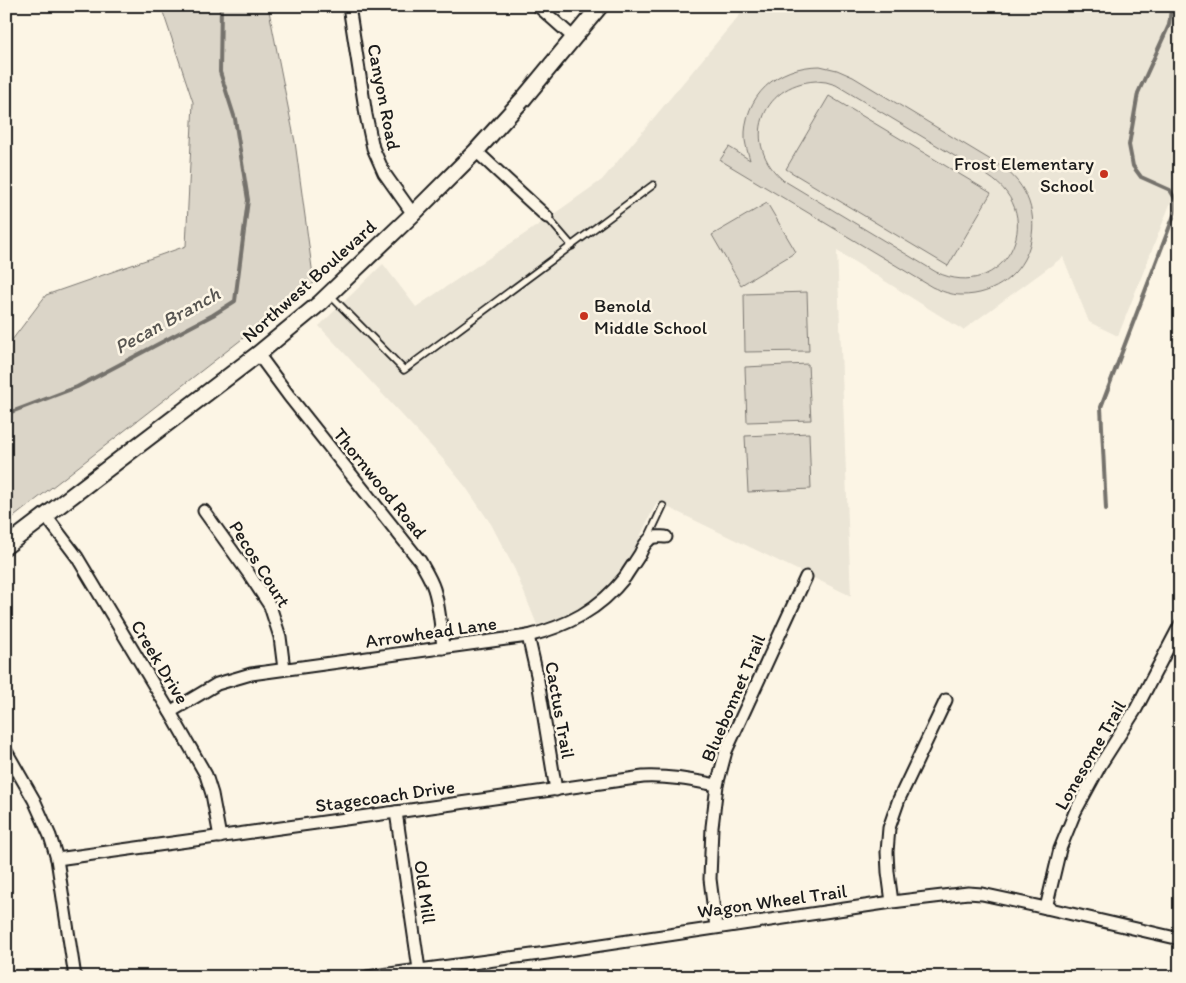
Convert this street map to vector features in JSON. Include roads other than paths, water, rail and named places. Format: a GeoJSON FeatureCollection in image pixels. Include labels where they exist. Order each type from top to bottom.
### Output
{"type":"FeatureCollection","features":[{"type":"Feature","properties":{"kind":"street","name":"Canyon Road"},"geometry":{"type":"LineString","coordinates":[[350,6],[366,115],[373,148],[384,173],[413,214]]}},
{"type":"Feature","properties":{"kind":"street"},"geometry":{"type":"LineString","coordinates":[[538,6],[574,38]]}},
{"type":"Feature","properties":{"kind":"street","name":"Northwest Boulevard"},"geometry":{"type":"LineString","coordinates":[[6,546],[258,354],[330,295],[476,150],[524,98],[600,6]]}},
{"type":"Feature","properties":{"kind":"street"},"geometry":{"type":"LineString","coordinates":[[476,150],[547,217]]}},
{"type":"Feature","properties":{"kind":"street","name":"Thornwood Road"},"geometry":{"type":"LineString","coordinates":[[258,354],[420,561],[431,581],[438,601],[443,648]]}},
{"type":"Feature","properties":{"kind":"street","name":"Pecos Court"},"geometry":{"type":"LineString","coordinates":[[204,511],[270,606],[280,637],[284,669]]}},
{"type":"Feature","properties":{"kind":"street","name":"Creek Drive"},"geometry":{"type":"LineString","coordinates":[[46,516],[77,557],[206,775],[212,794],[220,837]]}},
{"type":"Feature","properties":{"kind":"street"},"geometry":{"type":"LineString","coordinates":[[646,542],[654,537],[666,537]]}},
{"type":"Feature","properties":{"kind":"street","name":"Arrowhead Lane"},"geometry":{"type":"LineString","coordinates":[[170,712],[217,684],[251,674],[528,636],[568,623],[592,608],[616,588],[646,542]]}},
{"type":"Feature","properties":{"kind":"street","name":"Bluebonnet Trail"},"geometry":{"type":"LineString","coordinates":[[716,927],[710,879],[716,785],[726,751],[806,577]]}},
{"type":"Feature","properties":{"kind":"street","name":"Lonesome Trail"},"geometry":{"type":"LineString","coordinates":[[1046,908],[1060,849],[1075,812],[1101,764],[1136,709],[1180,625]]}},
{"type":"Feature","properties":{"kind":"street","name":"Cactus Trail"},"geometry":{"type":"LineString","coordinates":[[528,636],[537,675],[556,790]]}},
{"type":"Feature","properties":{"kind":"street"},"geometry":{"type":"LineString","coordinates":[[892,902],[887,852],[889,828],[899,799],[946,700]]}},
{"type":"Feature","properties":{"kind":"street"},"geometry":{"type":"LineString","coordinates":[[6,751],[34,800],[50,836],[57,859],[75,977]]}},
{"type":"Feature","properties":{"kind":"street","name":"Stagecoach Drive"},"geometry":{"type":"LineString","coordinates":[[57,859],[643,777],[664,776],[716,785]]}},
{"type":"Feature","properties":{"kind":"street","name":"Old Mill"},"geometry":{"type":"LineString","coordinates":[[396,812],[419,973]]}},
{"type":"Feature","properties":{"kind":"street","name":"Wagon Wheel Trail"},"geometry":{"type":"LineString","coordinates":[[367,977],[419,973],[716,927],[968,893],[982,894],[1180,939]]}},
{"type":"Feature","properties":{"kind":"lane"},"geometry":{"type":"LineString","coordinates":[[330,295],[404,370],[653,185]]}},
{"type":"Feature","properties":{"kind":"lane"},"geometry":{"type":"LineString","coordinates":[[547,217],[572,246]]}},
{"type":"Feature","properties":{"kind":"lane"},"geometry":{"type":"LineString","coordinates":[[646,542],[663,506]]}},
{"type":"Feature","properties":{"kind":"waterway","name":"Pecan Branch"},"geometry":{"type":"LineString","coordinates":[[6,414],[77,387],[213,315],[235,301],[248,200],[235,119],[220,72],[221,6]]}},
{"type":"Feature","properties":{"kind":"waterway"},"geometry":{"type":"LineString","coordinates":[[1106,509],[1101,407],[1176,210],[1176,200],[1170,190],[1141,177],[1133,166],[1129,145],[1138,93],[1169,25],[1171,9]]}},
{"type":"Feature","properties":{"kind":"place","name":"Frost Elementary School"},"geometry":{"type":"Point","coordinates":[1104,174]}},
{"type":"Feature","properties":{"kind":"place","name":"Benold Middle School"},"geometry":{"type":"Point","coordinates":[584,316]}}]}
